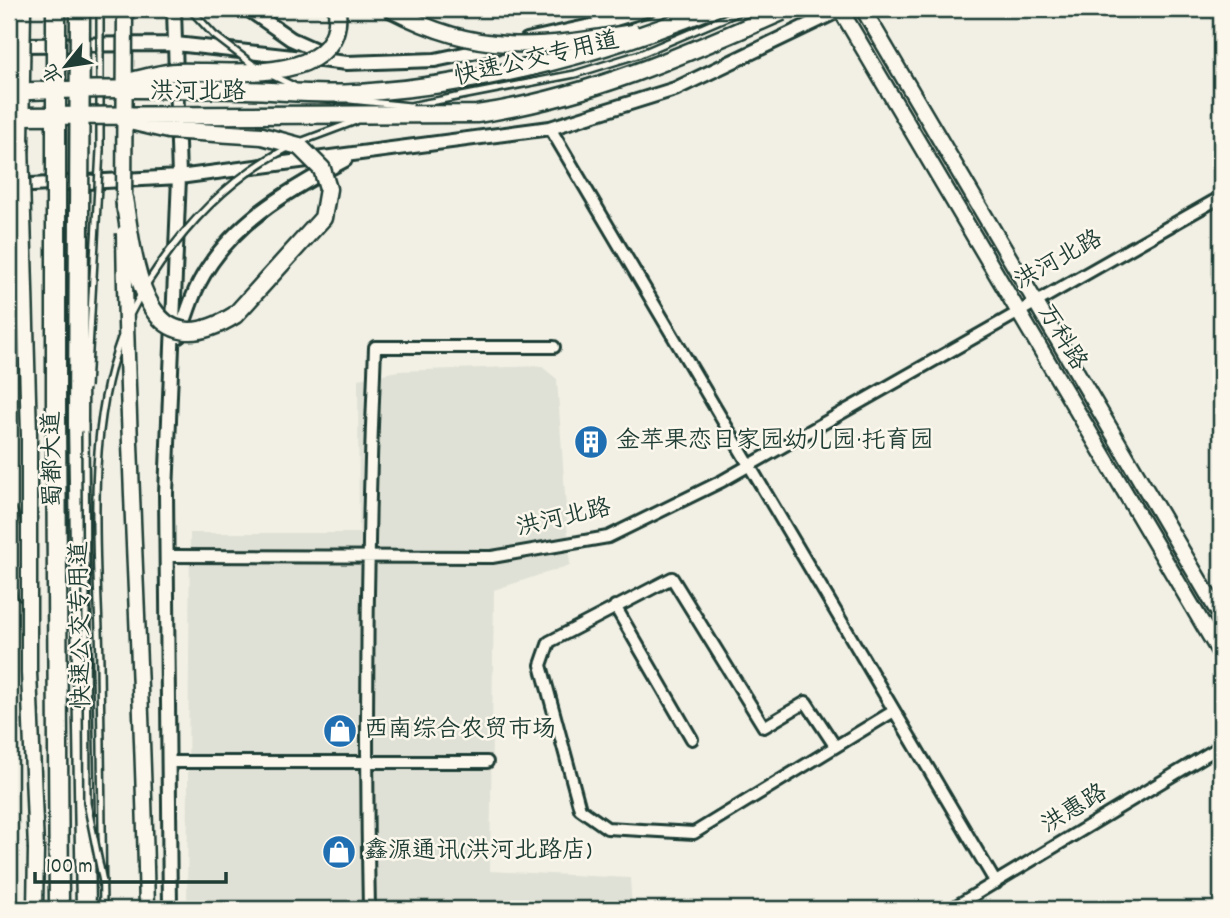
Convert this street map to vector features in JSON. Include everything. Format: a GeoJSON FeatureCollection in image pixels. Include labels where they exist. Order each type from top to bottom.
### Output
{"type":"FeatureCollection","features":[{"type":"Feature","properties":{"kind":"highway","name":"蜀都大道"},"geometry":{"type":"LineString","coordinates":[[56,9],[59,909]]}},
{"type":"Feature","properties":{"kind":"highway","name":"蜀都大道"},"geometry":{"type":"LineString","coordinates":[[80,9],[78,423],[86,909]]}},
{"type":"Feature","properties":{"kind":"main road"},"geometry":{"type":"LineString","coordinates":[[12,9],[21,62]]}},
{"type":"Feature","properties":{"kind":"main road"},"geometry":{"type":"LineString","coordinates":[[23,9],[21,143],[29,435],[29,606],[36,849],[35,909]]}},
{"type":"Feature","properties":{"kind":"main road"},"geometry":{"type":"LineString","coordinates":[[125,9],[126,403],[140,643],[147,909]]}},
{"type":"Feature","properties":{"kind":"main road"},"geometry":{"type":"LineString","coordinates":[[125,39],[131,9]]}},
{"type":"Feature","properties":{"kind":"main road"},"geometry":{"type":"LineString","coordinates":[[102,88],[172,72],[253,71],[292,67],[319,56],[330,44],[338,27],[337,9]]}},
{"type":"Feature","properties":{"kind":"main road"},"geometry":{"type":"LineString","coordinates":[[389,9],[425,28],[462,40],[512,47],[558,44],[669,26]]}},
{"type":"Feature","properties":{"kind":"main road","name":"洪河北路"},"geometry":{"type":"LineString","coordinates":[[9,92],[102,88],[369,92],[476,77],[546,63],[669,26],[710,9]]}},
{"type":"Feature","properties":{"kind":"main road","name":"洪河北路"},"geometry":{"type":"LineString","coordinates":[[9,116],[437,115],[518,108],[578,94],[646,71],[788,9]]}},
{"type":"Feature","properties":{"kind":"main road","name":"万科路"},"geometry":{"type":"LineString","coordinates":[[841,9],[1221,655]]}},
{"type":"Feature","properties":{"kind":"main road","name":"万科路"},"geometry":{"type":"LineString","coordinates":[[863,9],[1221,617]]}},
{"type":"Feature","properties":{"kind":"main road"},"geometry":{"type":"LineString","coordinates":[[101,115],[168,130],[262,136],[299,146],[322,169],[328,189],[323,218],[316,228],[235,315],[220,324],[198,330],[179,328],[160,319],[149,306],[135,262],[124,198]]}},
{"type":"Feature","properties":{"kind":"main road"},"geometry":{"type":"LineString","coordinates":[[9,226],[21,143]]}},
{"type":"Feature","properties":{"kind":"main road"},"geometry":{"type":"LineString","coordinates":[[9,514],[29,606]]}},
{"type":"Feature","properties":{"kind":"street"},"geometry":{"type":"LineString","coordinates":[[170,909],[167,556],[170,359],[179,177],[174,9]]}},
{"type":"Feature","properties":{"kind":"street"},"geometry":{"type":"LineString","coordinates":[[248,9],[291,39],[347,63]]}},
{"type":"Feature","properties":{"kind":"street"},"geometry":{"type":"LineString","coordinates":[[9,45],[176,44],[347,63],[435,60],[595,25],[649,9]]}},
{"type":"Feature","properties":{"kind":"street"},"geometry":{"type":"LineString","coordinates":[[9,186],[179,177],[550,128],[675,89],[841,9]]}},
{"type":"Feature","properties":{"kind":"street"},"geometry":{"type":"LineString","coordinates":[[550,128],[996,883]]}},
{"type":"Feature","properties":{"kind":"street"},"geometry":{"type":"LineString","coordinates":[[170,359],[199,284],[249,219],[296,186],[351,156]]}},
{"type":"Feature","properties":{"kind":"street","name":"洪河北路"},"geometry":{"type":"LineString","coordinates":[[167,556],[492,557],[608,537],[749,466],[1018,310],[1221,197]]}},
{"type":"Feature","properties":{"kind":"street"},"geometry":{"type":"LineString","coordinates":[[369,909],[366,764],[368,558],[375,347],[554,347]]}},
{"type":"Feature","properties":{"kind":"street"},"geometry":{"type":"LineString","coordinates":[[835,746],[806,702],[764,727],[672,578],[549,642],[541,665],[580,809],[607,828],[694,833],[894,710]]}},
{"type":"Feature","properties":{"kind":"street"},"geometry":{"type":"LineString","coordinates":[[615,606],[692,739]]}},
{"type":"Feature","properties":{"kind":"street","name":"洪惠路"},"geometry":{"type":"LineString","coordinates":[[951,909],[1221,746]]}},
{"type":"Feature","properties":{"kind":"street"},"geometry":{"type":"LineString","coordinates":[[168,762],[487,762]]}},
{"type":"Feature","properties":{"kind":"lane","name":"快速公交专用道"},"geometry":{"type":"LineString","coordinates":[[100,9],[100,150],[84,440],[87,803],[103,881]]}},
{"type":"Feature","properties":{"kind":"lane","name":"快速公交专用道"},"geometry":{"type":"LineString","coordinates":[[190,9],[214,35],[248,63],[294,86],[334,99],[410,106]]}},
{"type":"Feature","properties":{"kind":"lane","name":"快速公交专用道"},"geometry":{"type":"LineString","coordinates":[[103,909],[97,526],[99,433],[115,355],[134,304],[167,252],[212,202],[240,179],[311,136],[410,106],[575,74],[640,54],[746,9]]}},
{"type":"Feature","properties":{"kind":"shaded area","name":"西南综合农贸市场"},"geometry":{"type":"Polygon","coordinates":[[[541,366],[557,379],[570,565],[494,590],[490,871],[630,878],[632,909],[187,909],[190,533],[359,533],[358,379],[398,371],[541,366]]]}},
{"type":"Feature","properties":{"kind":"place","name":"金苹果恋日家园幼儿园·托育园"},"geometry":{"type":"Point","coordinates":[591,442]}},
{"type":"Feature","properties":{"kind":"place","name":"西南综合农贸市场"},"geometry":{"type":"Point","coordinates":[340,731]}},
{"type":"Feature","properties":{"kind":"place","name":"鑫源通讯(洪河北路店)"},"geometry":{"type":"Point","coordinates":[339,852]}}]}
